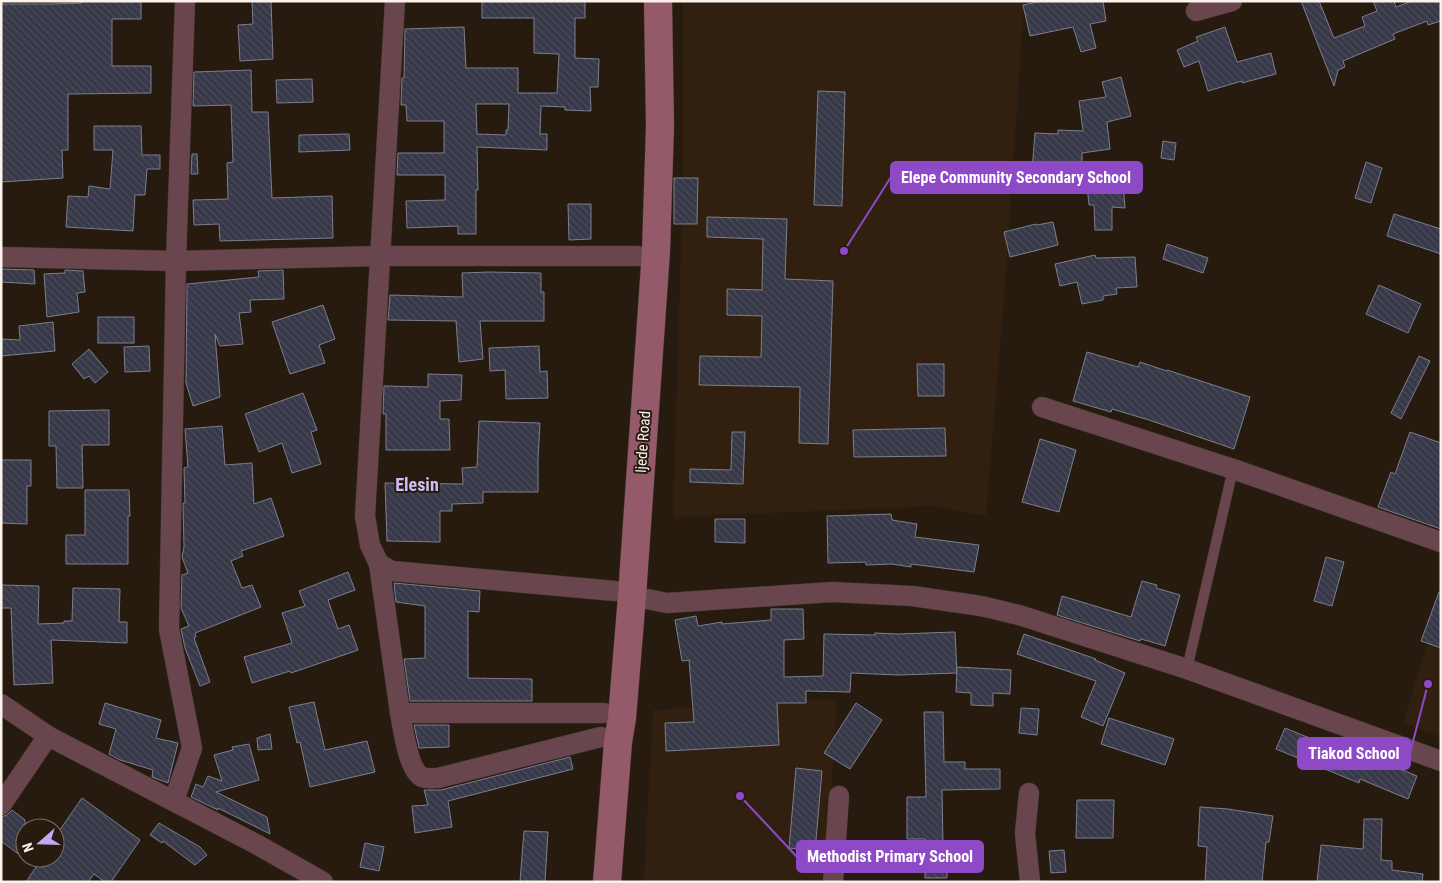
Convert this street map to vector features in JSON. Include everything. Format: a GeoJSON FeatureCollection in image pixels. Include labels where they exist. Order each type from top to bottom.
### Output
{"type":"FeatureCollection","features":[{"type":"Feature","properties":{"kind":"main road","name":"Ijede Road"},"geometry":{"type":"LineString","coordinates":[[589,882],[602,725],[624,594],[656,251],[641,1]]}},
{"type":"Feature","properties":{"kind":"main road","name":"Ijede Road"},"geometry":{"type":"LineString","coordinates":[[607,882],[618,742],[622,718],[624,594],[638,256],[650,127],[658,1]]}},
{"type":"Feature","properties":{"kind":"street"},"geometry":{"type":"LineString","coordinates":[[174,801],[192,748],[169,629],[176,261],[186,1]]}},
{"type":"Feature","properties":{"kind":"street"},"geometry":{"type":"LineString","coordinates":[[395,1],[365,516],[370,545],[379,564],[400,713],[409,756],[414,769],[421,776],[438,778],[602,725]]}},
{"type":"Feature","properties":{"kind":"street"},"geometry":{"type":"LineString","coordinates":[[1196,11],[1232,1]]}},
{"type":"Feature","properties":{"kind":"street"},"geometry":{"type":"LineString","coordinates":[[1,257],[176,261],[380,256],[638,256]]}},
{"type":"Feature","properties":{"kind":"street"},"geometry":{"type":"LineString","coordinates":[[1042,407],[1233,469],[1441,542]]}},
{"type":"Feature","properties":{"kind":"street"},"geometry":{"type":"LineString","coordinates":[[379,564],[392,571],[624,594],[667,603],[832,592],[922,598],[981,606],[1019,615],[1187,669],[1441,761]]}},
{"type":"Feature","properties":{"kind":"street"},"geometry":{"type":"LineString","coordinates":[[1,704],[48,736],[256,844],[315,880]]}},
{"type":"Feature","properties":{"kind":"street"},"geometry":{"type":"LineString","coordinates":[[400,713],[602,725]]}},
{"type":"Feature","properties":{"kind":"street"},"geometry":{"type":"LineString","coordinates":[[1,805],[48,736]]}},
{"type":"Feature","properties":{"kind":"street"},"geometry":{"type":"LineString","coordinates":[[1029,793],[1025,832],[1030,882]]}},
{"type":"Feature","properties":{"kind":"street"},"geometry":{"type":"LineString","coordinates":[[833,882],[839,796]]}},
{"type":"Feature","properties":{"kind":"lane"},"geometry":{"type":"LineString","coordinates":[[1187,669],[1233,469]]}},
{"type":"Feature","properties":{"kind":"shaded area"},"geometry":{"type":"Polygon","coordinates":[[[683,1],[1024,1],[1005,288],[986,516],[935,506],[673,517],[682,214],[683,1]]]}},
{"type":"Feature","properties":{"kind":"shaded area"},"geometry":{"type":"Polygon","coordinates":[[[1429,640],[1441,644],[1441,737],[1403,723],[1429,640]]]}},
{"type":"Feature","properties":{"kind":"shaded area"},"geometry":{"type":"Polygon","coordinates":[[[837,699],[825,882],[644,882],[653,710],[837,699]]]}},
{"type":"Feature","properties":{"kind":"building"},"geometry":{"type":"Polygon","coordinates":[[[82,1],[141,1],[141,19],[112,19],[112,66],[151,66],[151,93],[68,94],[68,150],[62,150],[63,178],[1,182],[1,4],[82,3],[82,1]]]}},
{"type":"Feature","properties":{"kind":"building"},"geometry":{"type":"Polygon","coordinates":[[[252,1],[271,1],[273,59],[240,61],[238,25],[253,24],[252,1]]]}},
{"type":"Feature","properties":{"kind":"building"},"geometry":{"type":"Polygon","coordinates":[[[482,1],[585,1],[585,18],[575,18],[575,58],[599,59],[598,87],[590,87],[591,111],[565,110],[565,107],[541,106],[540,134],[547,134],[547,150],[477,147],[476,234],[458,234],[458,226],[407,228],[406,201],[445,200],[445,175],[397,175],[398,153],[444,153],[444,121],[407,121],[406,105],[401,105],[402,78],[404,78],[405,29],[464,27],[466,68],[518,68],[518,93],[557,93],[559,54],[534,53],[534,18],[482,18],[482,1]],[[476,104],[477,134],[506,135],[506,130],[508,130],[509,104],[476,104]]]}},
{"type":"Feature","properties":{"kind":"building"},"geometry":{"type":"Polygon","coordinates":[[[1042,1],[1103,1],[1106,21],[1090,24],[1096,48],[1081,52],[1073,27],[1030,36],[1023,5],[1042,1]]]}},
{"type":"Feature","properties":{"kind":"building"},"geometry":{"type":"Polygon","coordinates":[[[1301,1],[1319,1],[1334,38],[1365,26],[1362,17],[1377,11],[1373,1],[1394,1],[1396,7],[1412,1],[1441,1],[1441,21],[1428,25],[1427,21],[1393,34],[1395,39],[1343,61],[1345,67],[1338,70],[1334,86],[1301,1]]]}},
{"type":"Feature","properties":{"kind":"building"},"geometry":{"type":"Polygon","coordinates":[[[1225,27],[1237,62],[1271,53],[1276,74],[1208,91],[1199,61],[1184,67],[1177,50],[1198,41],[1196,37],[1225,27]]]}},
{"type":"Feature","properties":{"kind":"building"},"geometry":{"type":"Polygon","coordinates":[[[251,70],[252,112],[268,112],[272,198],[332,196],[333,238],[220,241],[219,224],[194,225],[193,200],[228,199],[227,163],[233,162],[231,105],[193,106],[194,72],[251,70]]]}},
{"type":"Feature","properties":{"kind":"building"},"geometry":{"type":"Polygon","coordinates":[[[1121,77],[1131,116],[1107,122],[1110,149],[1082,153],[1082,172],[1032,171],[1035,133],[1058,134],[1058,130],[1083,131],[1079,101],[1106,97],[1102,82],[1121,77]]]}},
{"type":"Feature","properties":{"kind":"building"},"geometry":{"type":"Polygon","coordinates":[[[312,79],[313,102],[277,103],[276,80],[312,79]]]}},
{"type":"Feature","properties":{"kind":"building"},"geometry":{"type":"Polygon","coordinates":[[[818,91],[845,92],[842,206],[814,205],[818,91]]]}},
{"type":"Feature","properties":{"kind":"building"},"geometry":{"type":"Polygon","coordinates":[[[94,126],[141,126],[142,155],[160,155],[160,169],[147,169],[145,195],[135,195],[133,231],[66,227],[68,196],[88,197],[89,186],[110,189],[113,150],[94,150],[94,126]]]}},
{"type":"Feature","properties":{"kind":"building"},"geometry":{"type":"Polygon","coordinates":[[[349,134],[350,150],[299,152],[299,135],[349,134]]]}},
{"type":"Feature","properties":{"kind":"building"},"geometry":{"type":"Polygon","coordinates":[[[1163,141],[1176,143],[1174,160],[1161,158],[1163,141]]]}},
{"type":"Feature","properties":{"kind":"building"},"geometry":{"type":"Polygon","coordinates":[[[192,154],[197,154],[198,174],[191,174],[192,154]]]}},
{"type":"Feature","properties":{"kind":"building"},"geometry":{"type":"Polygon","coordinates":[[[1366,162],[1382,168],[1371,203],[1355,198],[1366,162]]]}},
{"type":"Feature","properties":{"kind":"building"},"geometry":{"type":"Polygon","coordinates":[[[674,178],[698,178],[697,224],[674,224],[674,178]]]}},
{"type":"Feature","properties":{"kind":"building"},"geometry":{"type":"Polygon","coordinates":[[[1123,182],[1125,208],[1112,207],[1112,230],[1095,230],[1094,205],[1089,205],[1087,185],[1123,182]]]}},
{"type":"Feature","properties":{"kind":"building"},"geometry":{"type":"Polygon","coordinates":[[[568,204],[591,204],[591,239],[569,240],[568,204]]]}},
{"type":"Feature","properties":{"kind":"building"},"geometry":{"type":"Polygon","coordinates":[[[1394,214],[1441,229],[1441,254],[1387,236],[1394,214]]]}},
{"type":"Feature","properties":{"kind":"building"},"geometry":{"type":"Polygon","coordinates":[[[707,217],[787,219],[785,279],[833,281],[828,444],[799,443],[800,387],[699,385],[700,356],[761,357],[762,316],[727,315],[727,289],[762,290],[763,239],[707,237],[707,217]]]}},
{"type":"Feature","properties":{"kind":"building"},"geometry":{"type":"Polygon","coordinates":[[[1053,222],[1058,245],[1010,257],[1004,232],[1053,222]]]}},
{"type":"Feature","properties":{"kind":"building"},"geometry":{"type":"Polygon","coordinates":[[[1167,244],[1208,258],[1203,273],[1163,259],[1167,244]]]}},
{"type":"Feature","properties":{"kind":"building"},"geometry":{"type":"Polygon","coordinates":[[[1095,255],[1096,258],[1135,257],[1137,287],[1116,288],[1117,294],[1103,296],[1103,300],[1082,304],[1077,282],[1060,286],[1055,264],[1095,255]]]}},
{"type":"Feature","properties":{"kind":"building"},"geometry":{"type":"Polygon","coordinates":[[[1,269],[34,270],[35,284],[1,282],[1,269]]]}},
{"type":"Feature","properties":{"kind":"building"},"geometry":{"type":"Polygon","coordinates":[[[65,270],[83,271],[85,292],[77,293],[79,312],[47,317],[44,274],[65,273],[65,270]]]}},
{"type":"Feature","properties":{"kind":"building"},"geometry":{"type":"Polygon","coordinates":[[[283,270],[284,299],[250,300],[251,312],[239,313],[243,344],[220,346],[215,334],[220,397],[193,406],[186,383],[187,284],[259,277],[258,271],[283,270]]]}},
{"type":"Feature","properties":{"kind":"building"},"geometry":{"type":"Polygon","coordinates":[[[462,273],[541,273],[541,292],[544,292],[544,321],[480,321],[483,359],[459,362],[456,321],[388,320],[390,295],[463,297],[462,273]]]}},
{"type":"Feature","properties":{"kind":"building"},"geometry":{"type":"Polygon","coordinates":[[[1379,285],[1421,304],[1408,333],[1366,314],[1379,285]]]}},
{"type":"Feature","properties":{"kind":"building"},"geometry":{"type":"Polygon","coordinates":[[[323,305],[335,339],[319,345],[325,363],[290,374],[272,322],[323,305]]]}},
{"type":"Feature","properties":{"kind":"building"},"geometry":{"type":"Polygon","coordinates":[[[98,317],[134,317],[134,343],[98,343],[98,317]]]}},
{"type":"Feature","properties":{"kind":"building"},"geometry":{"type":"Polygon","coordinates":[[[53,322],[55,351],[1,356],[1,339],[20,340],[19,326],[53,322]]]}},
{"type":"Feature","properties":{"kind":"building"},"geometry":{"type":"Polygon","coordinates":[[[149,346],[150,371],[125,372],[124,347],[149,346]]]}},
{"type":"Feature","properties":{"kind":"building"},"geometry":{"type":"Polygon","coordinates":[[[539,346],[540,372],[547,371],[548,398],[506,399],[505,370],[490,371],[489,348],[539,346]]]}},
{"type":"Feature","properties":{"kind":"building"},"geometry":{"type":"Polygon","coordinates":[[[89,349],[108,372],[95,383],[89,376],[84,379],[72,364],[89,349]]]}},
{"type":"Feature","properties":{"kind":"building"},"geometry":{"type":"Polygon","coordinates":[[[1087,352],[1138,367],[1140,362],[1250,397],[1234,449],[1149,420],[1112,409],[1111,412],[1073,401],[1087,352]]]}},
{"type":"Feature","properties":{"kind":"building"},"geometry":{"type":"Polygon","coordinates":[[[1419,356],[1430,361],[1401,419],[1391,413],[1419,356]]]}},
{"type":"Feature","properties":{"kind":"building"},"geometry":{"type":"Polygon","coordinates":[[[917,364],[944,364],[944,396],[918,396],[917,364]]]}},
{"type":"Feature","properties":{"kind":"building"},"geometry":{"type":"Polygon","coordinates":[[[428,374],[462,375],[461,400],[440,401],[440,419],[449,419],[450,450],[386,450],[386,414],[383,414],[384,386],[428,387],[428,374]]]}},
{"type":"Feature","properties":{"kind":"building"},"geometry":{"type":"Polygon","coordinates":[[[303,393],[317,430],[311,432],[321,464],[292,473],[282,443],[259,452],[245,414],[303,393]]]}},
{"type":"Feature","properties":{"kind":"building"},"geometry":{"type":"Polygon","coordinates":[[[109,410],[109,445],[82,445],[83,488],[57,488],[56,446],[49,446],[49,411],[109,410]]]}},
{"type":"Feature","properties":{"kind":"building"},"geometry":{"type":"Polygon","coordinates":[[[479,421],[540,423],[538,492],[483,492],[483,503],[452,504],[452,511],[440,511],[440,542],[387,541],[385,483],[463,484],[462,468],[477,467],[479,421]]]}},
{"type":"Feature","properties":{"kind":"building"},"geometry":{"type":"Polygon","coordinates":[[[222,426],[225,465],[252,463],[254,504],[271,498],[284,536],[241,551],[243,556],[231,561],[242,588],[252,585],[261,607],[195,633],[196,637],[194,638],[210,682],[200,686],[185,648],[181,629],[189,626],[181,608],[182,575],[188,573],[182,557],[184,547],[183,503],[185,503],[184,468],[188,467],[185,429],[222,426]]]}},
{"type":"Feature","properties":{"kind":"building"},"geometry":{"type":"Polygon","coordinates":[[[945,428],[946,456],[854,457],[853,430],[945,428]]]}},
{"type":"Feature","properties":{"kind":"building"},"geometry":{"type":"Polygon","coordinates":[[[732,432],[745,432],[743,484],[690,482],[690,469],[731,470],[732,432]]]}},
{"type":"Feature","properties":{"kind":"building"},"geometry":{"type":"Polygon","coordinates":[[[1410,432],[1441,443],[1441,529],[1378,507],[1391,472],[1395,474],[1410,432]]]}},
{"type":"Feature","properties":{"kind":"building"},"geometry":{"type":"Polygon","coordinates":[[[1040,439],[1076,450],[1059,512],[1022,502],[1040,439]]]}},
{"type":"Feature","properties":{"kind":"building"},"geometry":{"type":"Polygon","coordinates":[[[1,460],[31,460],[31,486],[27,486],[27,524],[1,523],[1,460]]]}},
{"type":"Feature","properties":{"kind":"building"},"geometry":{"type":"Polygon","coordinates":[[[85,490],[129,490],[128,564],[66,564],[66,535],[85,535],[85,490]]]}},
{"type":"Feature","properties":{"kind":"building"},"geometry":{"type":"Polygon","coordinates":[[[891,514],[892,520],[917,524],[915,537],[979,545],[974,572],[911,564],[911,567],[892,564],[866,565],[866,562],[828,563],[827,516],[891,514]]]}},
{"type":"Feature","properties":{"kind":"building"},"geometry":{"type":"Polygon","coordinates":[[[715,519],[745,519],[745,543],[715,542],[715,519]]]}},
{"type":"Feature","properties":{"kind":"building"},"geometry":{"type":"Polygon","coordinates":[[[1326,557],[1344,562],[1332,606],[1314,601],[1326,557]]]}},
{"type":"Feature","properties":{"kind":"building"},"geometry":{"type":"Polygon","coordinates":[[[348,572],[355,590],[328,600],[338,629],[349,625],[358,650],[291,673],[290,671],[252,683],[244,657],[292,643],[282,613],[305,606],[299,591],[348,572]]]}},
{"type":"Feature","properties":{"kind":"building"},"geometry":{"type":"Polygon","coordinates":[[[1142,581],[1157,585],[1156,588],[1180,595],[1165,646],[1141,639],[1140,641],[1057,615],[1062,596],[1131,617],[1142,581]]]}},
{"type":"Feature","properties":{"kind":"building"},"geometry":{"type":"Polygon","coordinates":[[[394,583],[480,591],[479,612],[468,611],[468,678],[532,679],[532,701],[410,701],[404,659],[425,658],[425,606],[396,602],[394,583]]]}},
{"type":"Feature","properties":{"kind":"building"},"geometry":{"type":"Polygon","coordinates":[[[1,585],[39,586],[38,624],[72,621],[73,588],[120,589],[119,622],[127,622],[127,643],[51,640],[53,683],[14,685],[11,608],[1,608],[1,585]]]}},
{"type":"Feature","properties":{"kind":"building"},"geometry":{"type":"Polygon","coordinates":[[[1439,592],[1441,593],[1441,648],[1421,641],[1439,592]]]}},
{"type":"Feature","properties":{"kind":"building"},"geometry":{"type":"Polygon","coordinates":[[[771,609],[803,609],[804,639],[784,640],[784,677],[823,676],[824,634],[875,635],[875,633],[955,632],[957,673],[899,675],[851,673],[850,692],[806,691],[806,703],[777,703],[779,745],[666,751],[665,723],[694,722],[689,660],[682,661],[675,620],[696,616],[698,626],[722,622],[722,624],[771,620],[771,609]]]}},
{"type":"Feature","properties":{"kind":"building"},"geometry":{"type":"Polygon","coordinates":[[[1024,634],[1096,659],[1125,673],[1103,726],[1081,717],[1096,681],[1017,654],[1024,634]]]}},
{"type":"Feature","properties":{"kind":"building"},"geometry":{"type":"Polygon","coordinates":[[[957,667],[1011,670],[1010,694],[993,693],[993,706],[971,705],[971,693],[956,692],[957,667]]]}},
{"type":"Feature","properties":{"kind":"building"},"geometry":{"type":"Polygon","coordinates":[[[314,702],[325,750],[367,741],[375,772],[310,787],[300,742],[297,743],[289,707],[314,702]]]}},
{"type":"Feature","properties":{"kind":"building"},"geometry":{"type":"Polygon","coordinates":[[[105,703],[161,720],[156,738],[178,743],[168,783],[152,777],[153,770],[120,760],[109,754],[116,729],[99,724],[105,703]]]}},
{"type":"Feature","properties":{"kind":"building"},"geometry":{"type":"Polygon","coordinates":[[[856,703],[882,720],[850,769],[824,753],[856,703]]]}},
{"type":"Feature","properties":{"kind":"building"},"geometry":{"type":"Polygon","coordinates":[[[1021,708],[1039,709],[1037,735],[1019,733],[1021,708]]]}},
{"type":"Feature","properties":{"kind":"building"},"geometry":{"type":"Polygon","coordinates":[[[924,712],[943,712],[944,762],[965,762],[965,769],[1000,769],[1000,789],[942,790],[943,844],[947,844],[947,878],[925,878],[925,839],[907,839],[907,797],[926,797],[924,712]]]}},
{"type":"Feature","properties":{"kind":"building"},"geometry":{"type":"Polygon","coordinates":[[[1109,718],[1174,739],[1165,765],[1101,744],[1109,718]]]}},
{"type":"Feature","properties":{"kind":"building"},"geometry":{"type":"Polygon","coordinates":[[[414,725],[449,725],[449,747],[419,748],[414,725]]]}},
{"type":"Feature","properties":{"kind":"building"},"geometry":{"type":"Polygon","coordinates":[[[1285,728],[1381,767],[1383,762],[1417,776],[1408,799],[1360,779],[1359,783],[1276,749],[1285,728]]]}},
{"type":"Feature","properties":{"kind":"building"},"geometry":{"type":"Polygon","coordinates":[[[270,734],[272,749],[258,750],[257,738],[270,734]]]}},
{"type":"Feature","properties":{"kind":"building"},"geometry":{"type":"Polygon","coordinates":[[[249,744],[259,780],[216,792],[267,817],[270,834],[191,797],[196,784],[203,787],[208,776],[222,781],[214,755],[233,750],[232,747],[249,744]]]}},
{"type":"Feature","properties":{"kind":"building"},"geometry":{"type":"Polygon","coordinates":[[[570,757],[573,769],[448,801],[452,827],[415,833],[412,806],[428,805],[424,790],[441,790],[570,757]]]}},
{"type":"Feature","properties":{"kind":"building"},"geometry":{"type":"Polygon","coordinates":[[[796,768],[822,771],[815,851],[789,848],[796,768]]]}},
{"type":"Feature","properties":{"kind":"building"},"geometry":{"type":"Polygon","coordinates":[[[82,798],[140,840],[111,882],[105,882],[94,874],[88,882],[26,882],[35,868],[65,868],[65,823],[82,798]]]}},
{"type":"Feature","properties":{"kind":"building"},"geometry":{"type":"Polygon","coordinates":[[[1077,800],[1114,800],[1113,838],[1076,838],[1077,800]]]}},
{"type":"Feature","properties":{"kind":"building"},"geometry":{"type":"Polygon","coordinates":[[[1200,807],[1273,816],[1269,842],[1266,842],[1262,882],[1205,882],[1207,847],[1198,846],[1200,807]]]}},
{"type":"Feature","properties":{"kind":"building"},"geometry":{"type":"Polygon","coordinates":[[[12,810],[22,818],[15,818],[15,851],[1,841],[1,817],[7,815],[12,810]]]}},
{"type":"Feature","properties":{"kind":"building"},"geometry":{"type":"Polygon","coordinates":[[[1364,819],[1382,819],[1381,860],[1392,861],[1392,870],[1423,874],[1422,882],[1317,882],[1321,845],[1363,849],[1364,819]]]}},
{"type":"Feature","properties":{"kind":"building"},"geometry":{"type":"Polygon","coordinates":[[[159,823],[200,847],[207,855],[195,865],[163,841],[162,843],[150,835],[159,823]]]}},
{"type":"Feature","properties":{"kind":"building"},"geometry":{"type":"Polygon","coordinates":[[[524,831],[548,832],[545,882],[520,882],[524,831]]]}},
{"type":"Feature","properties":{"kind":"building"},"geometry":{"type":"Polygon","coordinates":[[[365,843],[384,847],[379,871],[360,867],[365,843]]]}},
{"type":"Feature","properties":{"kind":"building"},"geometry":{"type":"Polygon","coordinates":[[[1064,850],[1066,872],[1051,873],[1049,851],[1064,850]]]}},
{"type":"Feature","properties":{"kind":"place","name":"Elepe Community Secondary School"},"geometry":{"type":"Point","coordinates":[844,251]}},
{"type":"Feature","properties":{"kind":"place","name":"Tiakod School"},"geometry":{"type":"Point","coordinates":[1428,684]}},
{"type":"Feature","properties":{"kind":"place","name":"Methodist Primary School"},"geometry":{"type":"Point","coordinates":[740,796]}},
{"type":"Feature","properties":{"kind":"district","name":"Elesin"},"geometry":{"type":"Point","coordinates":[417,485]}}]}
